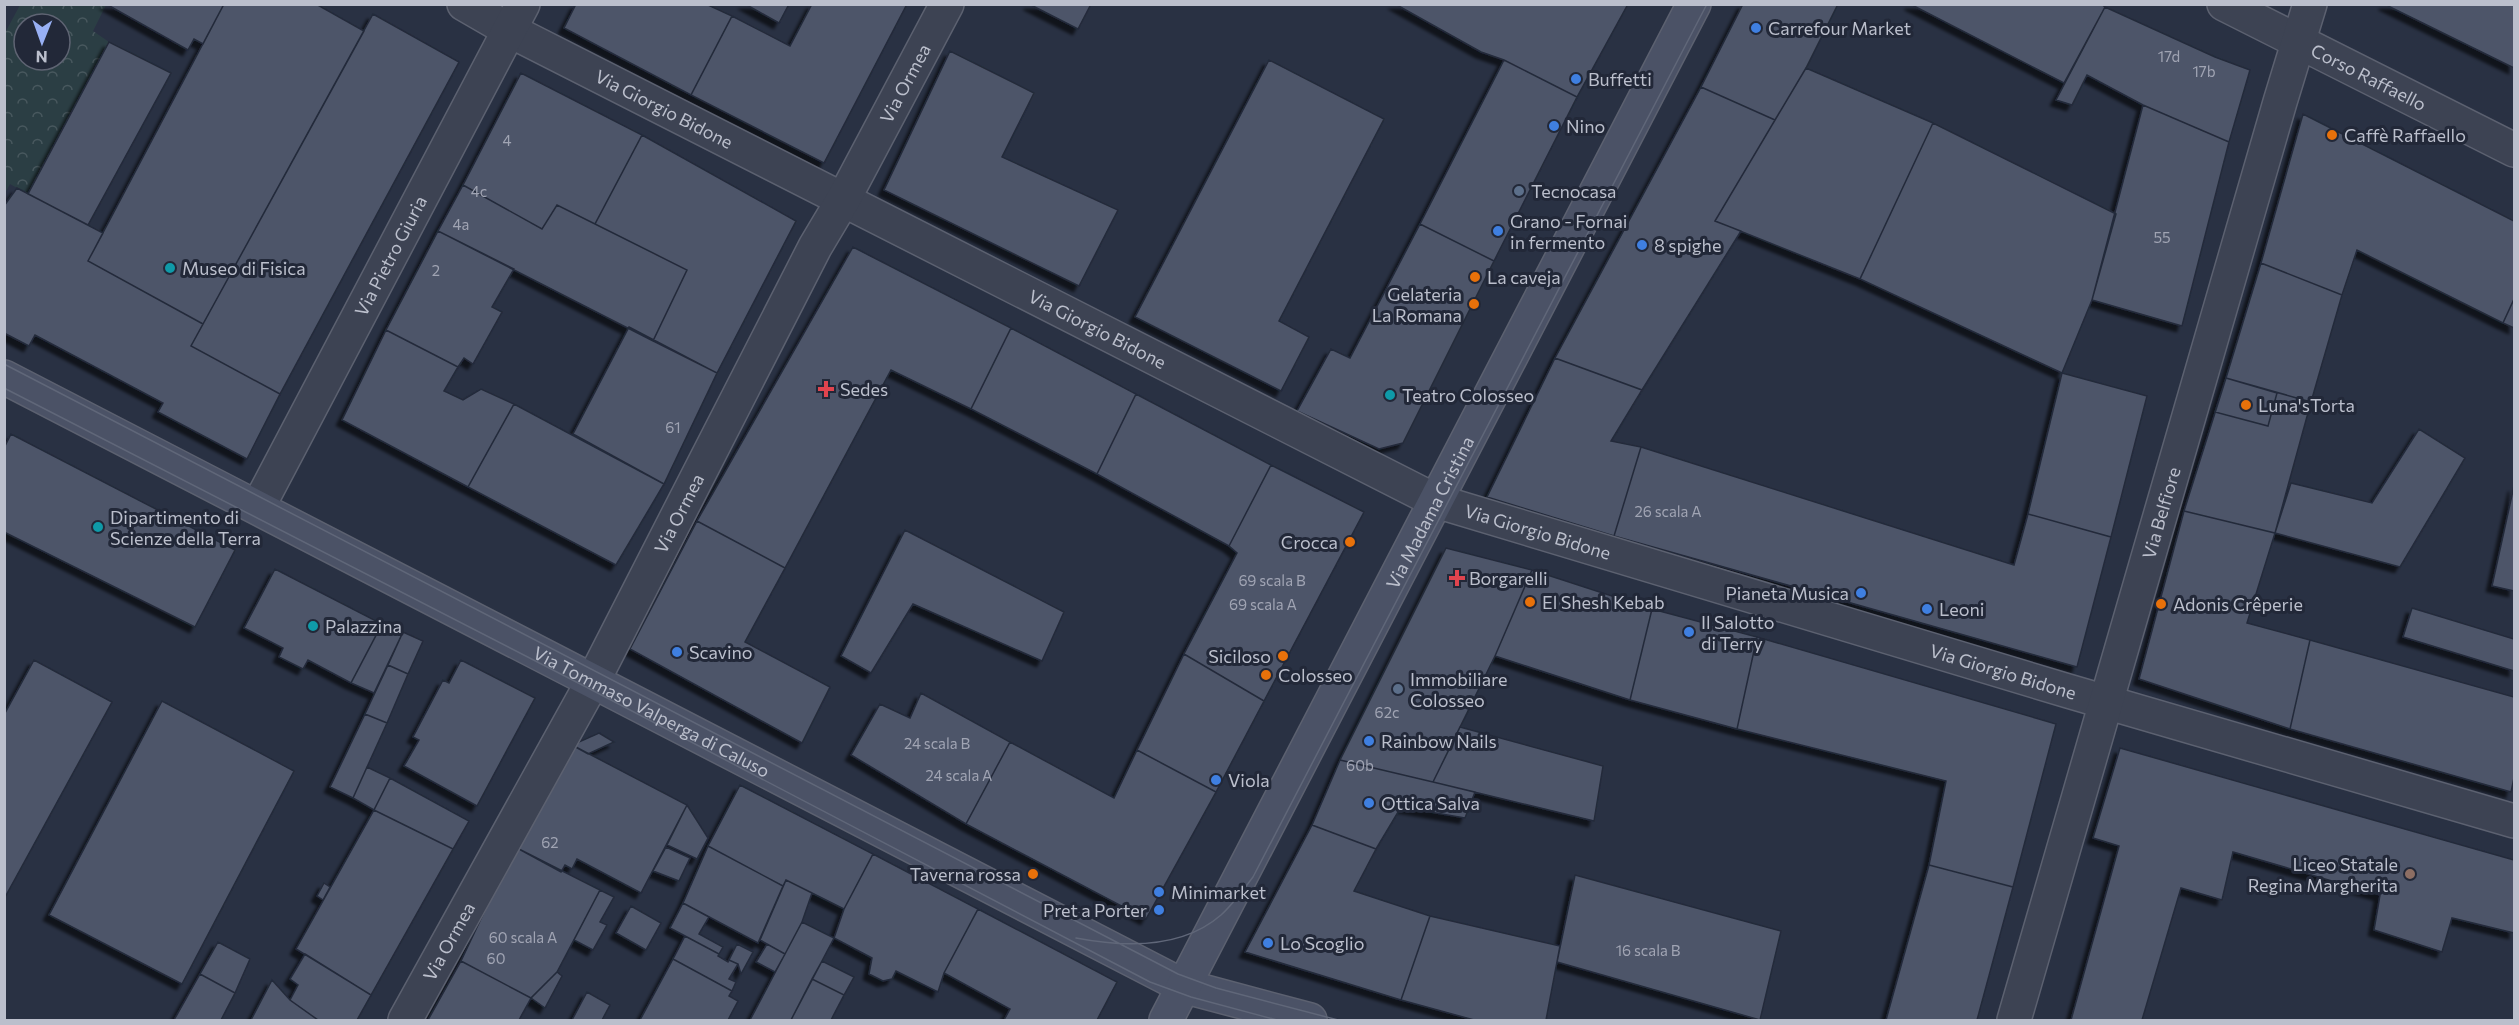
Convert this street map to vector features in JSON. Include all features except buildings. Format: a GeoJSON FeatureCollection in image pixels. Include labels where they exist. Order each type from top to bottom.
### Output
{"type":"FeatureCollection","features":[{"type":"Feature","properties":{"kind":"street","name":"Via Giorgio Bidone"},"geometry":{"type":"LineString","coordinates":[[464,4],[516,17],[843,200],[1436,501],[2514,821]]}},
{"type":"Feature","properties":{"kind":"street","name":"Via Ormea"},"geometry":{"type":"LineString","coordinates":[[405,1020],[592,681],[815,247],[843,200],[947,4]]}},
{"type":"Feature","properties":{"kind":"street","name":"Via Madama Cristina"},"geometry":{"type":"LineString","coordinates":[[1166,1020],[1694,4]]}},
{"type":"Feature","properties":{"kind":"street","name":"Corso Raffaello"},"geometry":{"type":"LineString","coordinates":[[2224,4],[2514,150]]}},
{"type":"Feature","properties":{"kind":"street","name":"Via Belfiore"},"geometry":{"type":"LineString","coordinates":[[2014,1020],[2310,4]]}},
{"type":"Feature","properties":{"kind":"street","name":"Via Pietro Giuria"},"geometry":{"type":"LineString","coordinates":[[258,507],[516,17]]}},
{"type":"Feature","properties":{"kind":"street","name":"Via Tommaso Valperga di Caluso"},"geometry":{"type":"LineString","coordinates":[[4,377],[1183,987],[1310,1020]]}},
{"type":"Feature","properties":{"kind":"green space"},"geometry":{"type":"Polygon","coordinates":[[[20,5],[106,5],[93,31],[109,42],[28,194],[10,184],[5,193],[5,33],[12,20],[12,72],[72,72],[72,12],[16,12],[20,5]]]}},
{"type":"Feature","properties":{"kind":"tram line"},"geometry":{"type":"LineString","coordinates":[[1076,938],[1132,944],[1170,940],[1188,935],[1221,915],[1253,877],[1707,4]]}},
{"type":"Feature","properties":{"kind":"tram line"},"geometry":{"type":"LineString","coordinates":[[4,364],[1178,974],[1216,988],[1338,1020]]}},
{"type":"Feature","properties":{"kind":"tram line"},"geometry":{"type":"LineString","coordinates":[[4,388],[588,688],[1150,982],[1191,997],[1277,1020]]}},
{"type":"Feature","properties":{"kind":"place","name":"Carrefour Market"},"geometry":{"type":"Point","coordinates":[1756,28]}},
{"type":"Feature","properties":{"kind":"place","name":"Buffetti"},"geometry":{"type":"Point","coordinates":[1576,79]}},
{"type":"Feature","properties":{"kind":"place","name":"Nino"},"geometry":{"type":"Point","coordinates":[1554,126]}},
{"type":"Feature","properties":{"kind":"place","name":"Caffè Raffaello"},"geometry":{"type":"Point","coordinates":[2332,135]}},
{"type":"Feature","properties":{"kind":"place","name":"Tecnocasa"},"geometry":{"type":"Point","coordinates":[1519,191]}},
{"type":"Feature","properties":{"kind":"place","name":"Grano - Fornai in fermento"},"geometry":{"type":"Point","coordinates":[1498,231]}},
{"type":"Feature","properties":{"kind":"place","name":"8 spighe"},"geometry":{"type":"Point","coordinates":[1642,245]}},
{"type":"Feature","properties":{"kind":"place","name":"Museo di Fisica"},"geometry":{"type":"Point","coordinates":[170,268]}},
{"type":"Feature","properties":{"kind":"place","name":"La caveja"},"geometry":{"type":"Point","coordinates":[1475,277]}},
{"type":"Feature","properties":{"kind":"place","name":"Gelateria La Romana"},"geometry":{"type":"Point","coordinates":[1474,304]}},
{"type":"Feature","properties":{"kind":"place","name":"Sedes"},"geometry":{"type":"Point","coordinates":[826,389]}},
{"type":"Feature","properties":{"kind":"place","name":"Teatro Colosseo"},"geometry":{"type":"Point","coordinates":[1390,395]}},
{"type":"Feature","properties":{"kind":"place","name":"Luna'sTorta"},"geometry":{"type":"Point","coordinates":[2246,405]}},
{"type":"Feature","properties":{"kind":"place","name":"Dipartimento di Scienze della Terra"},"geometry":{"type":"Point","coordinates":[98,527]}},
{"type":"Feature","properties":{"kind":"place","name":"Crocca"},"geometry":{"type":"Point","coordinates":[1350,542]}},
{"type":"Feature","properties":{"kind":"place","name":"Borgarelli"},"geometry":{"type":"Point","coordinates":[1457,578]}},
{"type":"Feature","properties":{"kind":"place","name":"Pianeta Musica"},"geometry":{"type":"Point","coordinates":[1861,593]}},
{"type":"Feature","properties":{"kind":"place","name":"El Shesh Kebab"},"geometry":{"type":"Point","coordinates":[1530,602]}},
{"type":"Feature","properties":{"kind":"place","name":"Adonis Crêperie"},"geometry":{"type":"Point","coordinates":[2161,604]}},
{"type":"Feature","properties":{"kind":"place","name":"Leoni"},"geometry":{"type":"Point","coordinates":[1927,609]}},
{"type":"Feature","properties":{"kind":"place","name":"Palazzina"},"geometry":{"type":"Point","coordinates":[313,626]}},
{"type":"Feature","properties":{"kind":"place","name":"Il Salotto di Terry"},"geometry":{"type":"Point","coordinates":[1689,632]}},
{"type":"Feature","properties":{"kind":"place","name":"Scavino"},"geometry":{"type":"Point","coordinates":[677,652]}},
{"type":"Feature","properties":{"kind":"place","name":"Siciloso"},"geometry":{"type":"Point","coordinates":[1283,656]}},
{"type":"Feature","properties":{"kind":"place","name":"Colosseo"},"geometry":{"type":"Point","coordinates":[1266,675]}},
{"type":"Feature","properties":{"kind":"place","name":"Immobiliare Colosseo"},"geometry":{"type":"Point","coordinates":[1398,689]}},
{"type":"Feature","properties":{"kind":"place","name":"Rainbow Nails"},"geometry":{"type":"Point","coordinates":[1369,741]}},
{"type":"Feature","properties":{"kind":"place","name":"Viola"},"geometry":{"type":"Point","coordinates":[1216,780]}},
{"type":"Feature","properties":{"kind":"place","name":"Ottica Salva"},"geometry":{"type":"Point","coordinates":[1369,803]}},
{"type":"Feature","properties":{"kind":"place","name":"Taverna rossa"},"geometry":{"type":"Point","coordinates":[1033,874]}},
{"type":"Feature","properties":{"kind":"place","name":"Liceo Statale Regina Margherita"},"geometry":{"type":"Point","coordinates":[2410,874]}},
{"type":"Feature","properties":{"kind":"place","name":"Minimarket"},"geometry":{"type":"Point","coordinates":[1159,892]}},
{"type":"Feature","properties":{"kind":"place","name":"Pret a Porter"},"geometry":{"type":"Point","coordinates":[1159,910]}},
{"type":"Feature","properties":{"kind":"place","name":"Lo Scoglio"},"geometry":{"type":"Point","coordinates":[1268,943]}}]}
